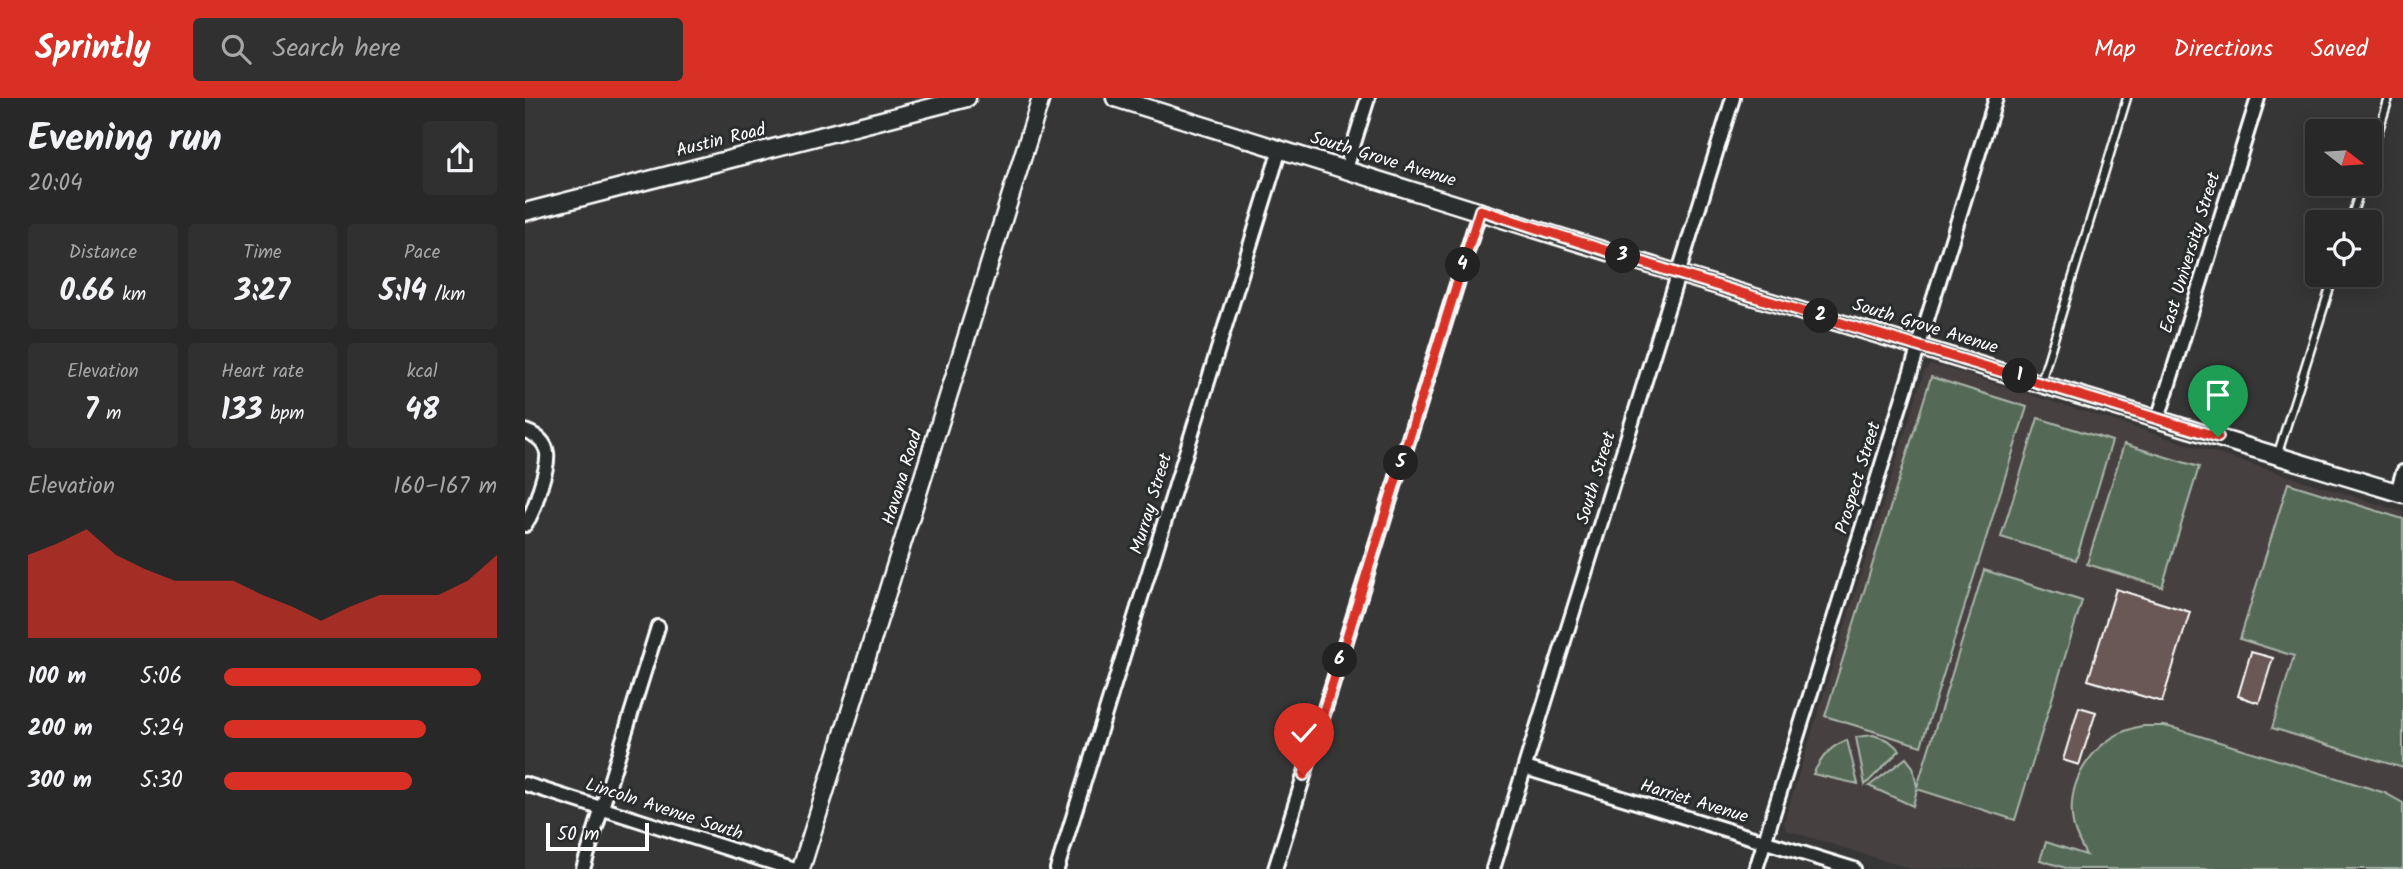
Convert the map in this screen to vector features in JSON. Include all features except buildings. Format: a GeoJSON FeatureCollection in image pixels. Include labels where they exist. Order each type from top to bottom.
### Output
{"type":"FeatureCollection","features":[{"type":"Feature","properties":{"kind":"street","name":"Austin Road"},"geometry":{"type":"LineString","coordinates":[[525,212],[967,98]]}},
{"type":"Feature","properties":{"kind":"street","name":"Havana Road"},"geometry":{"type":"LineString","coordinates":[[801,869],[1041,98]]}},
{"type":"Feature","properties":{"kind":"street","name":"South Grove Avenue"},"geometry":{"type":"LineString","coordinates":[[1115,98],[1679,274],[2400,493]]}},
{"type":"Feature","properties":{"kind":"street"},"geometry":{"type":"LineString","coordinates":[[1346,169],[1368,98]]}},
{"type":"Feature","properties":{"kind":"street","name":"South Street"},"geometry":{"type":"LineString","coordinates":[[1493,869],[1733,98]]}},
{"type":"Feature","properties":{"kind":"street","name":"Prospect Street"},"geometry":{"type":"LineString","coordinates":[[1756,869],[1996,98]]}},
{"type":"Feature","properties":{"kind":"street","name":"East University Street"},"geometry":{"type":"LineString","coordinates":[[2158,419],[2258,98]]}},
{"type":"Feature","properties":{"kind":"street","name":"Murray Street"},"geometry":{"type":"LineString","coordinates":[[1056,869],[1280,149]]}},
{"type":"Feature","properties":{"kind":"street"},"geometry":{"type":"LineString","coordinates":[[1275,869],[1480,210]]}},
{"type":"Feature","properties":{"kind":"street"},"geometry":{"type":"LineString","coordinates":[[525,431],[540,439],[548,456],[533,511],[525,525]]}},
{"type":"Feature","properties":{"kind":"street"},"geometry":{"type":"LineString","coordinates":[[2400,493],[2403,472]]}},
{"type":"Feature","properties":{"kind":"street"},"geometry":{"type":"LineString","coordinates":[[583,869],[658,627]]}},
{"type":"Feature","properties":{"kind":"street","name":"Harriet Avenue"},"geometry":{"type":"LineString","coordinates":[[1525,768],[1854,869]]}},
{"type":"Feature","properties":{"kind":"street","name":"Lincoln Avenue South"},"geometry":{"type":"LineString","coordinates":[[525,784],[792,869]]}},
{"type":"Feature","properties":{"kind":"lane"},"geometry":{"type":"LineString","coordinates":[[2041,382],[2127,98]]}},
{"type":"Feature","properties":{"kind":"lane"},"geometry":{"type":"LineString","coordinates":[[2382,120],[2389,98]]}},
{"type":"Feature","properties":{"kind":"lane"},"geometry":{"type":"LineString","coordinates":[[2277,455],[2330,287]]}},
{"type":"Feature","properties":{"kind":"shaded area"},"geometry":{"type":"Polygon","coordinates":[[[1930,365],[2403,512],[2403,869],[1912,869],[1786,830],[1784,822],[1924,372],[1930,365]]]}},
{"type":"Feature","properties":{"kind":"green space"},"geometry":{"type":"Polygon","coordinates":[[[1931,377],[2027,407],[1921,746],[1825,716],[1931,377]]]}},
{"type":"Feature","properties":{"kind":"green space"},"geometry":{"type":"Polygon","coordinates":[[[2038,418],[2112,441],[2076,560],[2001,537],[2038,418]]]}},
{"type":"Feature","properties":{"kind":"green space"},"geometry":{"type":"Polygon","coordinates":[[[2124,444],[2199,467],[2162,587],[2087,564],[2124,444]]]}},
{"type":"Feature","properties":{"kind":"green space"},"geometry":{"type":"Polygon","coordinates":[[[2288,483],[2403,519],[2403,768],[2272,728],[2294,656],[2240,639],[2288,483]]]}},
{"type":"Feature","properties":{"kind":"green space"},"geometry":{"type":"Polygon","coordinates":[[[1984,570],[2082,601],[2015,820],[1917,789],[1913,806],[1869,786],[1906,758],[1913,767],[1917,787],[1984,570]]]}},
{"type":"Feature","properties":{"kind":"green space"},"geometry":{"type":"Polygon","coordinates":[[[2142,726],[2177,729],[2385,793],[2403,803],[2403,869],[2069,869],[2040,860],[2046,842],[2086,855],[2073,824],[2072,807],[2079,775],[2098,749],[2126,731],[2142,726]]]}},
{"type":"Feature","properties":{"kind":"green space"},"geometry":{"type":"Polygon","coordinates":[[[1873,735],[1888,740],[1900,750],[1865,785],[1856,737],[1873,735]]]}},
{"type":"Feature","properties":{"kind":"green space"},"geometry":{"type":"Polygon","coordinates":[[[1847,740],[1858,784],[1813,774],[1827,753],[1847,740]]]}},
{"type":"Feature","properties":{"kind":"route"},"geometry":{"type":"LineString","coordinates":[[1304,775],[1480,210],[1679,274],[2218,437]]}}]}
